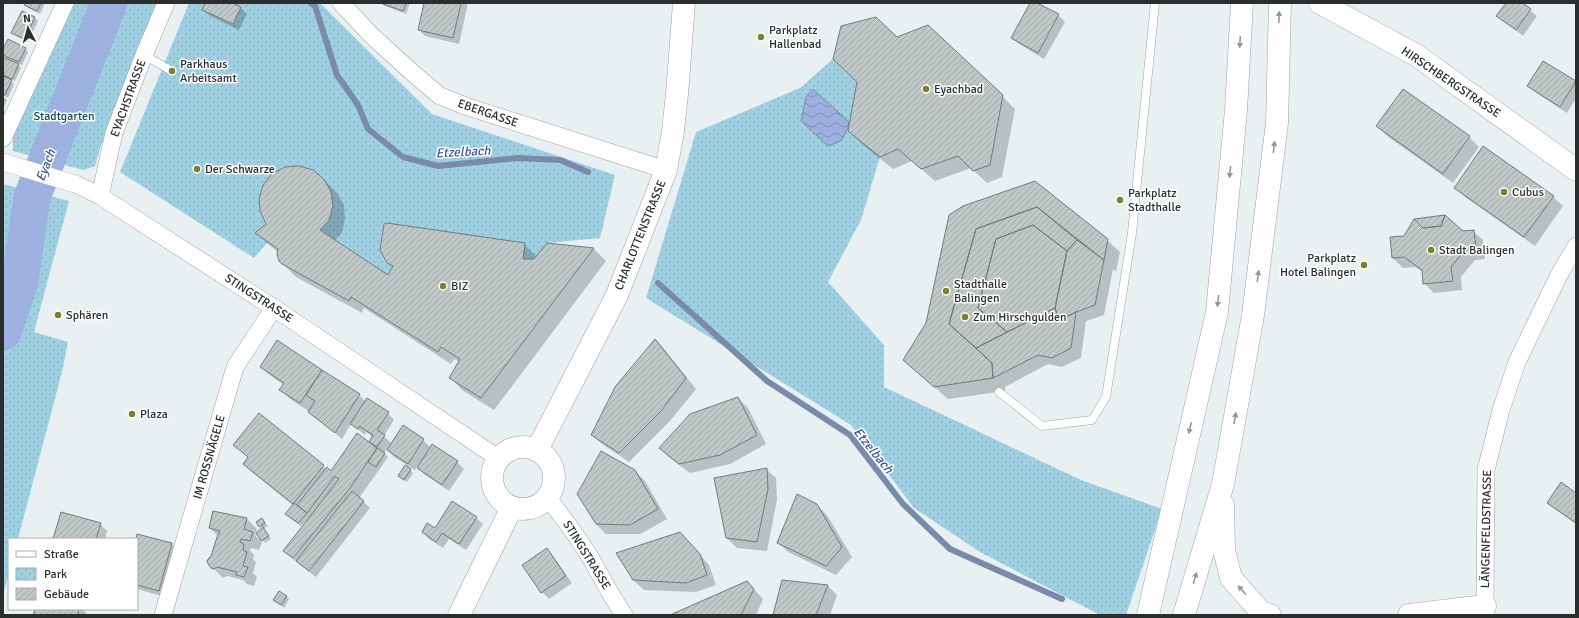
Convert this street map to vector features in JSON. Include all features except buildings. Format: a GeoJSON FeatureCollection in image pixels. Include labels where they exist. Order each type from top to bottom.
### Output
{"type":"FeatureCollection","features":[{"type":"Feature","properties":{"kind":"main road","name":"CHARLOTTENSTRASSE"},"geometry":{"type":"LineString","coordinates":[[537,450],[617,295],[666,170],[676,101],[684,3]]}},
{"type":"Feature","properties":{"kind":"main road"},"geometry":{"type":"LineString","coordinates":[[1148,615],[1216,312],[1236,110],[1242,3]]}},
{"type":"Feature","properties":{"kind":"main road"},"geometry":{"type":"LineString","coordinates":[[1184,615],[1223,484],[1253,315],[1276,130],[1280,3]]}},
{"type":"Feature","properties":{"kind":"main road","name":"HIRSCHBERGSTRASSE"},"geometry":{"type":"LineString","coordinates":[[1320,3],[1416,55],[1576,170]]}},
{"type":"Feature","properties":{"kind":"main road"},"geometry":{"type":"LineString","coordinates":[[516,447],[526,447],[537,450],[546,456],[552,466],[554,476],[552,488],[547,497],[540,504],[531,508],[522,509],[512,507],[502,502],[495,492],[491,481],[492,469],[498,458],[506,451],[516,447]]}},
{"type":"Feature","properties":{"kind":"main road"},"geometry":{"type":"LineString","coordinates":[[1223,484],[1224,550],[1231,578],[1261,612],[1270,615]]}},
{"type":"Feature","properties":{"kind":"main road"},"geometry":{"type":"LineString","coordinates":[[459,615],[512,507]]}},
{"type":"Feature","properties":{"kind":"main road"},"geometry":{"type":"LineString","coordinates":[[1409,615],[1485,611]]}},
{"type":"Feature","properties":{"kind":"street"},"geometry":{"type":"LineString","coordinates":[[3,138],[65,3]]}},
{"type":"Feature","properties":{"kind":"street","name":"EYACHSTRASSE"},"geometry":{"type":"LineString","coordinates":[[100,196],[114,133],[166,3]]}},
{"type":"Feature","properties":{"kind":"street","name":"EBERGASSE"},"geometry":{"type":"LineString","coordinates":[[341,3],[372,36],[414,75],[440,96],[468,107],[666,170]]}},
{"type":"Feature","properties":{"kind":"street","name":"STINGSTRASSE"},"geometry":{"type":"LineString","coordinates":[[5,163],[78,185],[100,196],[274,308],[498,458]]}},
{"type":"Feature","properties":{"kind":"street","name":"LÄNGENFELDSTRASSE"},"geometry":{"type":"LineString","coordinates":[[1485,611],[1486,470],[1501,410],[1517,362],[1559,275],[1576,246]]}},
{"type":"Feature","properties":{"kind":"street","name":"IM ROSSNÄGELE"},"geometry":{"type":"LineString","coordinates":[[163,615],[235,367],[274,308]]}},
{"type":"Feature","properties":{"kind":"street","name":"STINGSTRASSE"},"geometry":{"type":"LineString","coordinates":[[547,497],[563,517],[624,615]]}},
{"type":"Feature","properties":{"kind":"lane"},"geometry":{"type":"LineString","coordinates":[[999,392],[1042,426],[1092,420],[1106,397],[1132,232],[1155,3]]}},
{"type":"Feature","properties":{"kind":"lane"},"geometry":{"type":"LineString","coordinates":[[144,55],[172,71]]}},
{"type":"Feature","properties":{"kind":"green space","name":"Stadtgarten"},"geometry":{"type":"Polygon","coordinates":[[[65,3],[159,3],[101,145],[95,166],[83,170],[13,151],[13,139],[5,132],[65,3]]]}},
{"type":"Feature","properties":{"kind":"green space"},"geometry":{"type":"Polygon","coordinates":[[[189,3],[320,3],[432,114],[615,175],[600,238],[547,243],[534,259],[523,259],[387,223],[384,224],[381,253],[387,262],[393,266],[388,275],[320,230],[329,220],[333,206],[331,192],[324,179],[313,170],[299,166],[285,167],[263,185],[259,199],[260,211],[266,224],[268,242],[254,258],[120,172],[189,3]]]}},
{"type":"Feature","properties":{"kind":"green space"},"geometry":{"type":"Polygon","coordinates":[[[833,59],[857,82],[848,131],[880,157],[861,220],[828,282],[884,345],[884,387],[1081,480],[1162,509],[1126,615],[1100,615],[980,552],[914,508],[851,425],[646,298],[696,132],[800,88],[833,59]]]}},
{"type":"Feature","properties":{"kind":"green space"},"geometry":{"type":"Polygon","coordinates":[[[3,184],[69,201],[34,332],[68,342],[63,368],[18,538],[8,538],[8,577],[3,595],[3,184]]]}},
{"type":"Feature","properties":{"kind":"water"},"geometry":{"type":"Polygon","coordinates":[[[813,89],[849,122],[841,141],[828,146],[801,121],[806,97],[813,89]]]}},
{"type":"Feature","properties":{"kind":"waterway","name":"Eyach"},"geometry":{"type":"LineString","coordinates":[[3,332],[20,281],[32,197],[109,3]]}},
{"type":"Feature","properties":{"kind":"waterway","name":"Etzelbach"},"geometry":{"type":"LineString","coordinates":[[311,3],[315,6],[337,75],[358,105],[368,129],[403,157],[438,166],[517,158],[560,160],[588,172]]}},
{"type":"Feature","properties":{"kind":"waterway","name":"Etzelbach"},"geometry":{"type":"LineString","coordinates":[[658,283],[767,381],[850,435],[903,504],[950,549],[1062,599]]}},
{"type":"Feature","properties":{"kind":"waterway","name":"Eyach"},"geometry":{"type":"LineString","coordinates":[[3,310],[11,307]]}},
{"type":"Feature","properties":{"kind":"place","name":"Parkplatz Hallenbad"},"geometry":{"type":"Point","coordinates":[761,37]}},
{"type":"Feature","properties":{"kind":"place","name":"Parkhaus Arbeitsamt"},"geometry":{"type":"Point","coordinates":[172,71]}},
{"type":"Feature","properties":{"kind":"place","name":"Eyachbad"},"geometry":{"type":"Point","coordinates":[926,89]}},
{"type":"Feature","properties":{"kind":"place","name":"Der Schwarze"},"geometry":{"type":"Point","coordinates":[197,169]}},
{"type":"Feature","properties":{"kind":"place","name":"Cubus"},"geometry":{"type":"Point","coordinates":[1504,192]}},
{"type":"Feature","properties":{"kind":"place","name":"Parkplatz Stadthalle"},"geometry":{"type":"Point","coordinates":[1120,200]}},
{"type":"Feature","properties":{"kind":"place","name":"Stadt Balingen"},"geometry":{"type":"Point","coordinates":[1431,250]}},
{"type":"Feature","properties":{"kind":"place","name":"Parkplatz Hotel Balingen"},"geometry":{"type":"Point","coordinates":[1364,265]}},
{"type":"Feature","properties":{"kind":"place","name":"BIZ"},"geometry":{"type":"Point","coordinates":[443,286]}},
{"type":"Feature","properties":{"kind":"place","name":"Stadthalle Balingen"},"geometry":{"type":"Point","coordinates":[946,291]}},
{"type":"Feature","properties":{"kind":"place","name":"Sphären"},"geometry":{"type":"Point","coordinates":[58,315]}},
{"type":"Feature","properties":{"kind":"place","name":"Zum Hirschgulden"},"geometry":{"type":"Point","coordinates":[965,317]}},
{"type":"Feature","properties":{"kind":"place","name":"Plaza"},"geometry":{"type":"Point","coordinates":[132,414]}}]}
